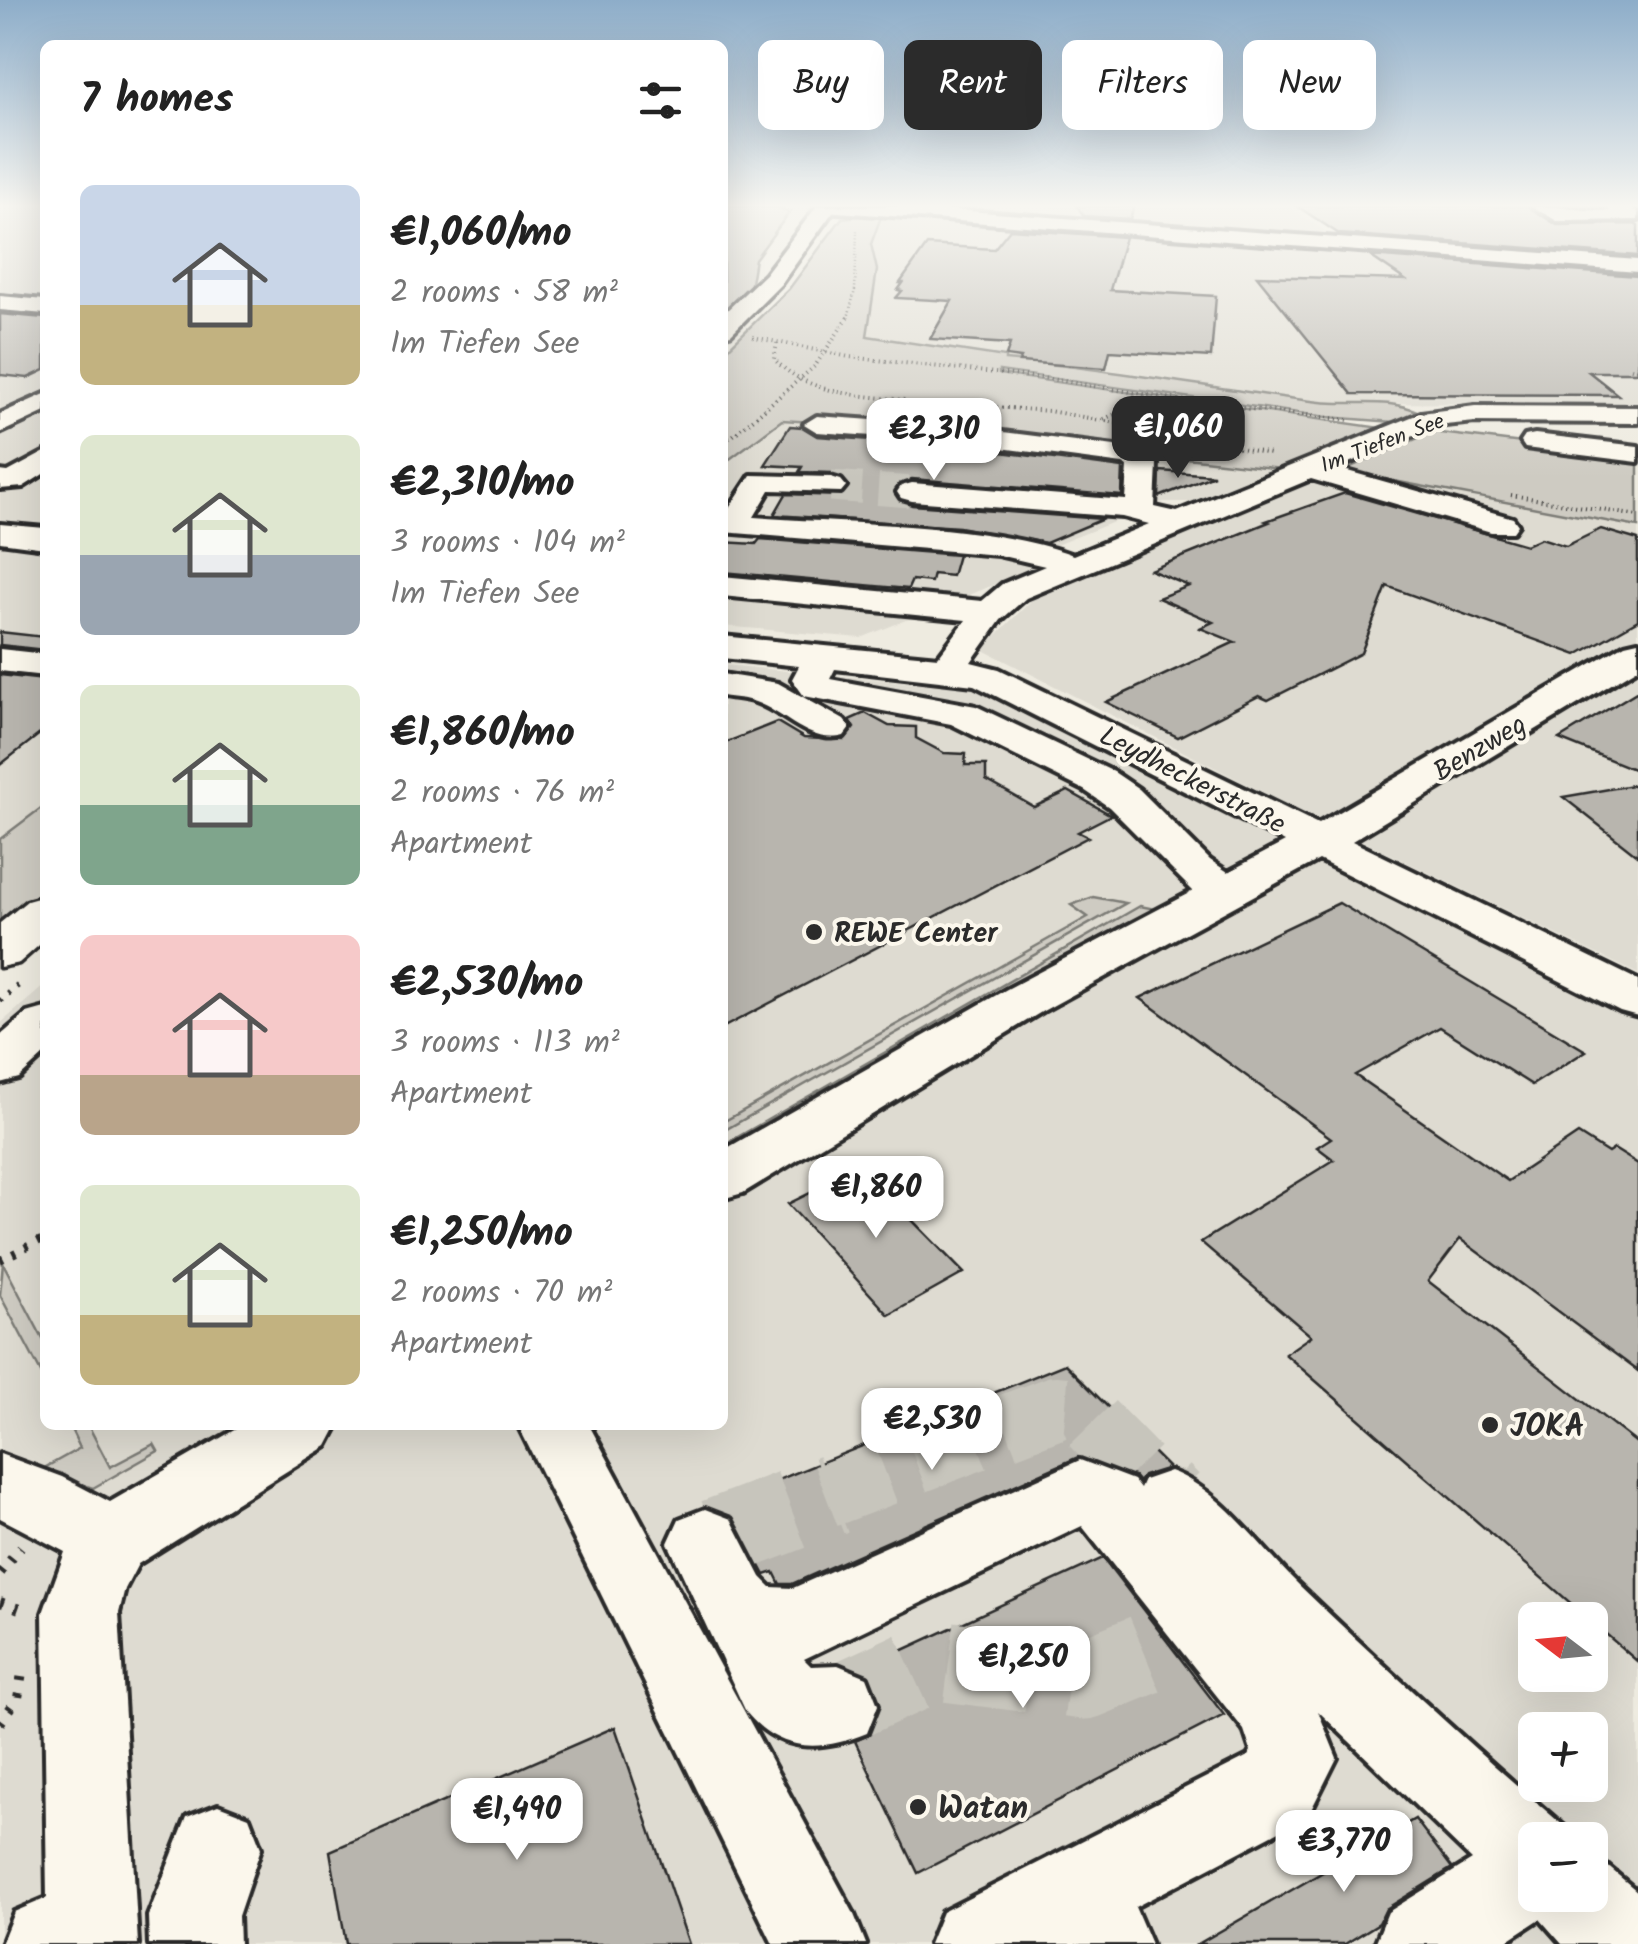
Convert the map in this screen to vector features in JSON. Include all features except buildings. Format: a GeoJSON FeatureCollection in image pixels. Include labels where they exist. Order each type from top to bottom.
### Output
{"type":"FeatureCollection","features":[{"type":"Feature","properties":{"kind":"main road"},"geometry":{"type":"LineString","coordinates":[[748,304],[751,297]]}},
{"type":"Feature","properties":{"kind":"main road"},"geometry":{"type":"LineString","coordinates":[[728,323],[755,297]]}},
{"type":"Feature","properties":{"kind":"main road"},"geometry":{"type":"LineString","coordinates":[[0,951],[40,916]]}},
{"type":"Feature","properties":{"kind":"street"},"geometry":{"type":"LineString","coordinates":[[0,303],[40,306]]}},
{"type":"Feature","properties":{"kind":"street"},"geometry":{"type":"LineString","coordinates":[[18,387],[40,389]]}},
{"type":"Feature","properties":{"kind":"street"},"geometry":{"type":"LineString","coordinates":[[0,425],[40,405]]}},
{"type":"Feature","properties":{"kind":"street","name":"Im Tiefen See"},"geometry":{"type":"LineString","coordinates":[[948,669],[989,613],[1014,591],[1411,427],[1436,418],[1466,414],[1638,415]]}},
{"type":"Feature","properties":{"kind":"street"},"geometry":{"type":"LineString","coordinates":[[1606,422],[1626,452]]}},
{"type":"Feature","properties":{"kind":"street"},"geometry":{"type":"LineString","coordinates":[[817,424],[955,434],[1124,454],[1143,464],[1140,510]]}},
{"type":"Feature","properties":{"kind":"street"},"geometry":{"type":"LineString","coordinates":[[1411,427],[1558,433],[1626,452]]}},
{"type":"Feature","properties":{"kind":"street"},"geometry":{"type":"LineString","coordinates":[[0,456],[40,460]]}},
{"type":"Feature","properties":{"kind":"street"},"geometry":{"type":"LineString","coordinates":[[0,480],[13,482],[40,464]]}},
{"type":"Feature","properties":{"kind":"street"},"geometry":{"type":"LineString","coordinates":[[1309,469],[1502,524]]}},
{"type":"Feature","properties":{"kind":"street"},"geometry":{"type":"LineString","coordinates":[[832,486],[761,481],[734,524],[998,544],[1027,549],[1074,566]]}},
{"type":"Feature","properties":{"kind":"street"},"geometry":{"type":"LineString","coordinates":[[912,492],[1140,510],[1178,523]]}},
{"type":"Feature","properties":{"kind":"street"},"geometry":{"type":"LineString","coordinates":[[0,533],[40,537]]}},
{"type":"Feature","properties":{"kind":"street"},"geometry":{"type":"LineString","coordinates":[[728,587],[932,604],[989,613]]}},
{"type":"Feature","properties":{"kind":"street"},"geometry":{"type":"LineString","coordinates":[[780,591],[765,618],[860,626]]}},
{"type":"Feature","properties":{"kind":"street","name":"Benzweg"},"geometry":{"type":"LineString","coordinates":[[728,1174],[1025,1000],[1319,842],[1638,652]]}},
{"type":"Feature","properties":{"kind":"street"},"geometry":{"type":"LineString","coordinates":[[822,657],[812,679],[817,688],[931,705],[962,714],[1099,781],[1124,798],[1194,870],[1225,892]]}},
{"type":"Feature","properties":{"kind":"street","name":"Leydheckerstraße"},"geometry":{"type":"LineString","coordinates":[[728,658],[822,657],[979,675],[1638,1000]]}},
{"type":"Feature","properties":{"kind":"street"},"geometry":{"type":"LineString","coordinates":[[0,660],[40,664]]}},
{"type":"Feature","properties":{"kind":"street"},"geometry":{"type":"LineString","coordinates":[[728,662],[764,691],[830,728]]}},
{"type":"Feature","properties":{"kind":"street"},"geometry":{"type":"LineString","coordinates":[[0,1065],[40,1030]]}},
{"type":"Feature","properties":{"kind":"street"},"geometry":{"type":"LineString","coordinates":[[78,1937],[81,1613],[89,1582],[112,1540],[295,1430]]}},
{"type":"Feature","properties":{"kind":"street"},"geometry":{"type":"LineString","coordinates":[[556,1430],[822,1944]]}},
{"type":"Feature","properties":{"kind":"street"},"geometry":{"type":"LineString","coordinates":[[0,1486],[36,1500],[112,1540]]}},
{"type":"Feature","properties":{"kind":"street"},"geometry":{"type":"LineString","coordinates":[[630,1575],[737,1577],[1080,1492],[1107,1503],[1198,1642],[1276,1706],[1294,1758],[1278,1786],[1090,1918],[974,1944]]}},
{"type":"Feature","properties":{"kind":"street"},"geometry":{"type":"LineString","coordinates":[[1170,1504],[1310,1648],[1518,1844]]}},
{"type":"Feature","properties":{"kind":"street"},"geometry":{"type":"LineString","coordinates":[[737,1577],[774,1684],[789,1702],[818,1708],[838,1705]]}},
{"type":"Feature","properties":{"kind":"street"},"geometry":{"type":"LineString","coordinates":[[194,1944],[194,1916],[218,1848]]}},
{"type":"Feature","properties":{"kind":"street"},"geometry":{"type":"LineString","coordinates":[[1420,1944],[1518,1882]]}},
{"type":"Feature","properties":{"kind":"street"},"geometry":{"type":"LineString","coordinates":[[1593,1912],[1629,1944]]}},
{"type":"Feature","properties":{"kind":"path"},"geometry":{"type":"LineString","coordinates":[[728,440],[802,380],[826,354],[852,308],[853,297]]}},
{"type":"Feature","properties":{"kind":"path"},"geometry":{"type":"LineString","coordinates":[[751,337],[826,354],[1411,427]]}},
{"type":"Feature","properties":{"kind":"path"},"geometry":{"type":"LineString","coordinates":[[1632,368],[1638,370]]}},
{"type":"Feature","properties":{"kind":"path"},"geometry":{"type":"LineString","coordinates":[[1102,420],[1155,396]]}},
{"type":"Feature","properties":{"kind":"path"},"geometry":{"type":"LineString","coordinates":[[0,1260],[40,1240]]}},
{"type":"Feature","properties":{"kind":"path"},"geometry":{"type":"LineString","coordinates":[[28,1630],[31,1612]]}},
{"type":"Feature","properties":{"kind":"path"},"geometry":{"type":"LineString","coordinates":[[0,1723],[18,1698],[23,1664]]}},
{"type":"Feature","properties":{"kind":"shaded area"},"geometry":{"type":"Polygon","coordinates":[[[0,297],[40,297],[40,809],[0,839],[0,297]]]}},
{"type":"Feature","properties":{"kind":"shaded area"},"geometry":{"type":"Polygon","coordinates":[[[728,297],[743,297],[728,313],[728,297]]]}},
{"type":"Feature","properties":{"kind":"shaded area"},"geometry":{"type":"Polygon","coordinates":[[[781,297],[873,297],[867,336],[1005,360],[1320,402],[1383,403],[1419,412],[1394,422],[1327,417],[999,371],[1381,428],[1281,469],[953,431],[782,420],[728,460],[728,348],[781,297]]]}},
{"type":"Feature","properties":{"kind":"shaded area"},"geometry":{"type":"Polygon","coordinates":[[[873,297],[1638,297],[1638,404],[1325,403],[1106,369],[1004,360],[867,336],[873,297]]]}},
{"type":"Feature","properties":{"kind":"shaded area"},"geometry":{"type":"Polygon","coordinates":[[[782,420],[953,431],[1281,469],[1198,502],[1164,502],[1028,556],[1028,571],[861,638],[728,626],[728,460],[782,420]]]}},
{"type":"Feature","properties":{"kind":"shaded area"},"geometry":{"type":"Polygon","coordinates":[[[1432,432],[1638,457],[1638,527],[1341,471],[1432,432]]]}},
{"type":"Feature","properties":{"kind":"shaded area"},"geometry":{"type":"Polygon","coordinates":[[[1336,471],[1638,527],[1638,974],[1284,803],[982,649],[1033,599],[1336,471]]]}},
{"type":"Feature","properties":{"kind":"shaded area"},"geometry":{"type":"Polygon","coordinates":[[[728,665],[981,689],[1638,1021],[1638,1929],[1615,1944],[0,1944],[0,1024],[40,989],[40,1430],[728,1430],[728,665]]]}},
{"type":"Feature","properties":{"kind":"shaded area"},"geometry":{"type":"Polygon","coordinates":[[[40,809],[40,899],[0,933],[0,839],[40,809]]]}},
{"type":"Feature","properties":{"kind":"shaded area"},"geometry":{"type":"Polygon","coordinates":[[[1093,897],[1126,903],[728,1128],[728,1119],[1088,917],[1071,905],[1093,897]]]}},
{"type":"Feature","properties":{"kind":"shaded area"},"geometry":{"type":"Polygon","coordinates":[[[1140,906],[1155,909],[728,1156],[728,1143],[1140,906]]]}},
{"type":"Feature","properties":{"kind":"shaded area"},"geometry":{"type":"Polygon","coordinates":[[[3,1263],[40,1333],[40,1371],[0,1295],[3,1263]]]}},
{"type":"Feature","properties":{"kind":"shaded area"},"geometry":{"type":"Polygon","coordinates":[[[71,1430],[91,1430],[110,1467],[154,1444],[158,1451],[93,1488],[39,1471],[80,1448],[71,1430]]]}},
{"type":"Feature","properties":{"kind":"tunnel"},"geometry":{"type":"LineString","coordinates":[[831,486],[912,492]]}},
{"type":"Feature","properties":{"kind":"tunnel"},"geometry":{"type":"LineString","coordinates":[[826,1496],[1055,1408],[1079,1410],[1163,1496]]}},
{"type":"Feature","properties":{"kind":"tunnel"},"geometry":{"type":"LineString","coordinates":[[716,1539],[833,1494]]}},
{"type":"Feature","properties":{"kind":"tunnel"},"geometry":{"type":"LineString","coordinates":[[1163,1496],[1170,1503]]}},
{"type":"Feature","properties":{"kind":"tunnel"},"geometry":{"type":"LineString","coordinates":[[838,1705],[937,1660],[1085,1679],[1175,1642]]}},
{"type":"Feature","properties":{"kind":"place","name":"REWE Center"},"geometry":{"type":"Point","coordinates":[814,932]}},
{"type":"Feature","properties":{"kind":"place","name":"JOKA"},"geometry":{"type":"Point","coordinates":[1490,1425]}},
{"type":"Feature","properties":{"kind":"place","name":"Watan"},"geometry":{"type":"Point","coordinates":[918,1807]}}]}
